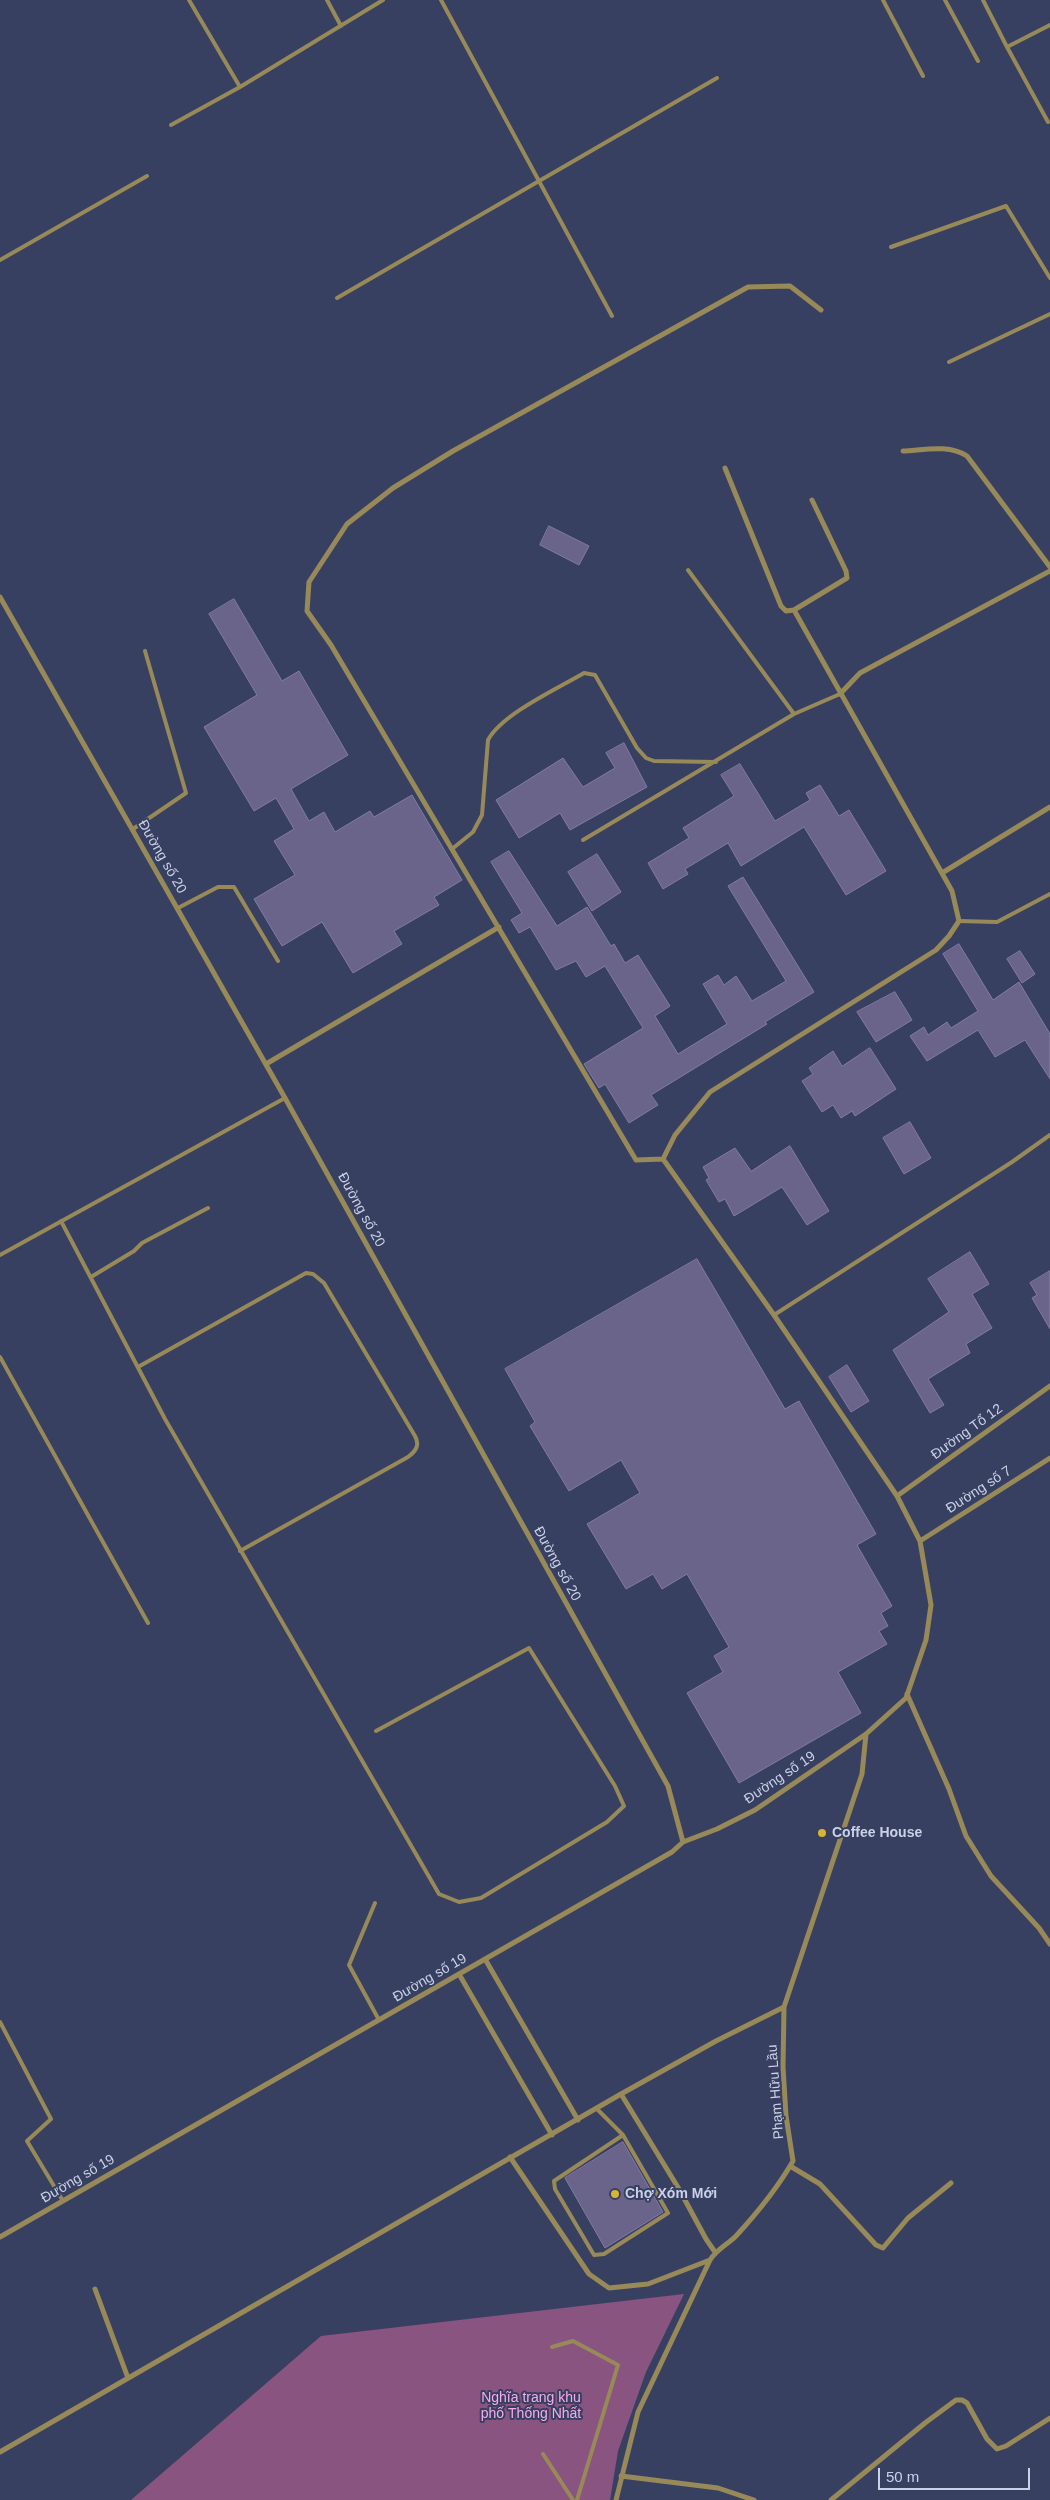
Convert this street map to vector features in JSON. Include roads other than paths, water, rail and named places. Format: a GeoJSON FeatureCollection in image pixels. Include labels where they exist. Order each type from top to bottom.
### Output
{"type":"FeatureCollection","features":[{"type":"Feature","properties":{"kind":"street"},"geometry":{"type":"LineString","coordinates":[[663,1159],[636,1160],[331,645],[307,611],[309,582],[347,524],[393,488],[454,451],[748,286],[790,286],[821,310]]}},
{"type":"Feature","properties":{"kind":"street"},"geometry":{"type":"LineString","coordinates":[[840,694],[860,673],[1050,569],[967,456],[959,450],[950,448],[903,451]]}},
{"type":"Feature","properties":{"kind":"street"},"geometry":{"type":"LineString","coordinates":[[725,468],[781,606],[786,611],[794,610],[847,578],[846,571],[812,500]]}},
{"type":"Feature","properties":{"kind":"street","name":"Đường số 20"},"geometry":{"type":"LineString","coordinates":[[0,597],[266,1064],[668,1786],[683,1842]]}},
{"type":"Feature","properties":{"kind":"street"},"geometry":{"type":"LineString","coordinates":[[663,1159],[675,1135],[710,1092],[936,950],[959,921],[952,891],[794,610]]}},
{"type":"Feature","properties":{"kind":"street"},"geometry":{"type":"LineString","coordinates":[[942,873],[1050,807]]}},
{"type":"Feature","properties":{"kind":"street"},"geometry":{"type":"LineString","coordinates":[[266,1064],[499,927]]}},
{"type":"Feature","properties":{"kind":"street"},"geometry":{"type":"LineString","coordinates":[[663,1159],[774,1315],[897,1496],[920,1541],[931,1605],[926,1640],[907,1694],[949,1790],[966,1836],[991,1876],[1039,1928],[1050,1944]]}},
{"type":"Feature","properties":{"kind":"street","name":"Đường Tổ 12"},"geometry":{"type":"LineString","coordinates":[[897,1496],[1050,1386]]}},
{"type":"Feature","properties":{"kind":"street","name":"Đường số 7"},"geometry":{"type":"LineString","coordinates":[[920,1541],[1050,1458]]}},
{"type":"Feature","properties":{"kind":"street","name":"Đường số 19"},"geometry":{"type":"LineString","coordinates":[[0,2237],[672,1852],[683,1842],[717,1829],[755,1810],[866,1734],[907,1694]]}},
{"type":"Feature","properties":{"kind":"street","name":"Phạm Hữu Lầu"},"geometry":{"type":"LineString","coordinates":[[616,2500],[638,2412],[710,2260],[715,2252],[733,2238],[772,2196],[794,2161],[786,2116],[783,2067],[784,2007],[862,1774],[866,1734]]}},
{"type":"Feature","properties":{"kind":"street"},"geometry":{"type":"LineString","coordinates":[[484,1959],[578,2120]]}},
{"type":"Feature","properties":{"kind":"street"},"geometry":{"type":"LineString","coordinates":[[459,1974],[552,2135]]}},
{"type":"Feature","properties":{"kind":"street"},"geometry":{"type":"LineString","coordinates":[[0,2452],[510,2157],[716,2041],[784,2007]]}},
{"type":"Feature","properties":{"kind":"street"},"geometry":{"type":"LineString","coordinates":[[621,2094],[646,2132],[715,2252]]}},
{"type":"Feature","properties":{"kind":"street"},"geometry":{"type":"LineString","coordinates":[[510,2157],[589,2274],[609,2288],[648,2284],[710,2260]]}},
{"type":"Feature","properties":{"kind":"street"},"geometry":{"type":"LineString","coordinates":[[790,2166],[820,2184],[876,2245],[883,2248],[908,2218],[951,2183]]}},
{"type":"Feature","properties":{"kind":"street"},"geometry":{"type":"LineString","coordinates":[[95,2289],[128,2378]]}},
{"type":"Feature","properties":{"kind":"street"},"geometry":{"type":"LineString","coordinates":[[831,2500],[924,2423],[959,2399],[966,2403],[987,2439],[997,2449],[1006,2446],[1050,2418]]}},
{"type":"Feature","properties":{"kind":"street"},"geometry":{"type":"LineString","coordinates":[[621,2476],[718,2488],[754,2500]]}},
{"type":"Feature","properties":{"kind":"lane"},"geometry":{"type":"LineString","coordinates":[[189,0],[240,87]]}},
{"type":"Feature","properties":{"kind":"lane"},"geometry":{"type":"LineString","coordinates":[[327,0],[341,26]]}},
{"type":"Feature","properties":{"kind":"lane"},"geometry":{"type":"LineString","coordinates":[[171,125],[240,87],[383,0]]}},
{"type":"Feature","properties":{"kind":"lane"},"geometry":{"type":"LineString","coordinates":[[440,0],[612,316]]}},
{"type":"Feature","properties":{"kind":"lane"},"geometry":{"type":"LineString","coordinates":[[883,0],[923,76]]}},
{"type":"Feature","properties":{"kind":"lane"},"geometry":{"type":"LineString","coordinates":[[945,0],[978,61]]}},
{"type":"Feature","properties":{"kind":"lane"},"geometry":{"type":"LineString","coordinates":[[983,0],[1048,122]]}},
{"type":"Feature","properties":{"kind":"lane"},"geometry":{"type":"LineString","coordinates":[[1007,46],[1050,25]]}},
{"type":"Feature","properties":{"kind":"lane"},"geometry":{"type":"LineString","coordinates":[[337,298],[716,78]]}},
{"type":"Feature","properties":{"kind":"lane"},"geometry":{"type":"LineString","coordinates":[[0,260],[147,176]]}},
{"type":"Feature","properties":{"kind":"lane"},"geometry":{"type":"LineString","coordinates":[[891,247],[1006,206],[1050,278]]}},
{"type":"Feature","properties":{"kind":"lane"},"geometry":{"type":"LineString","coordinates":[[949,362],[1050,314]]}},
{"type":"Feature","properties":{"kind":"lane"},"geometry":{"type":"LineString","coordinates":[[688,570],[794,714]]}},
{"type":"Feature","properties":{"kind":"lane"},"geometry":{"type":"LineString","coordinates":[[133,829],[186,794],[145,651]]}},
{"type":"Feature","properties":{"kind":"lane"},"geometry":{"type":"LineString","coordinates":[[452,849],[473,832],[482,815],[488,740],[492,731],[506,719],[584,673],[590,672],[595,675],[637,748],[646,758],[670,762],[716,762]]}},
{"type":"Feature","properties":{"kind":"lane"},"geometry":{"type":"LineString","coordinates":[[584,840],[794,714],[840,694]]}},
{"type":"Feature","properties":{"kind":"lane"},"geometry":{"type":"LineString","coordinates":[[178,908],[218,887],[234,886],[278,961]]}},
{"type":"Feature","properties":{"kind":"lane"},"geometry":{"type":"LineString","coordinates":[[959,921],[997,922],[1050,894]]}},
{"type":"Feature","properties":{"kind":"lane"},"geometry":{"type":"LineString","coordinates":[[0,1255],[285,1098]]}},
{"type":"Feature","properties":{"kind":"lane"},"geometry":{"type":"LineString","coordinates":[[774,1315],[1012,1162],[1050,1135]]}},
{"type":"Feature","properties":{"kind":"lane"},"geometry":{"type":"LineString","coordinates":[[91,1277],[134,1251],[147,1240],[208,1208]]}},
{"type":"Feature","properties":{"kind":"lane"},"geometry":{"type":"LineString","coordinates":[[61,1221],[240,1551],[439,1894],[459,1902],[481,1898],[607,1822],[624,1806],[615,1786],[529,1648],[376,1731]]}},
{"type":"Feature","properties":{"kind":"lane"},"geometry":{"type":"LineString","coordinates":[[138,1366],[306,1273],[313,1274],[324,1284],[418,1441],[417,1447],[408,1457],[240,1551]]}},
{"type":"Feature","properties":{"kind":"lane"},"geometry":{"type":"LineString","coordinates":[[0,1357],[148,1623]]}},
{"type":"Feature","properties":{"kind":"lane"},"geometry":{"type":"LineString","coordinates":[[375,1903],[349,1965],[379,2020]]}},
{"type":"Feature","properties":{"kind":"lane"},"geometry":{"type":"LineString","coordinates":[[0,2022],[51,2119],[27,2141],[63,2201]]}},
{"type":"Feature","properties":{"kind":"lane"},"geometry":{"type":"LineString","coordinates":[[597,2109],[623,2135],[668,2213],[604,2254],[594,2255],[555,2189],[554,2181],[623,2135]]}},
{"type":"Feature","properties":{"kind":"lane"},"geometry":{"type":"LineString","coordinates":[[552,2347],[573,2341],[618,2365],[575,2500]]}},
{"type":"Feature","properties":{"kind":"lane"},"geometry":{"type":"LineString","coordinates":[[543,2454],[575,2500]]}},
{"type":"Feature","properties":{"kind":"place","name":"Coffee House"},"geometry":{"type":"Point","coordinates":[822,1833]}},
{"type":"Feature","properties":{"kind":"place","name":"Chợ Xóm Mới"},"geometry":{"type":"Point","coordinates":[615,2194]}},
{"type":"Feature","properties":{"kind":"park label","name":"Nghĩa trang khu phố Thống Nhất"},"geometry":{"type":"Point","coordinates":[531,2406]}}]}
